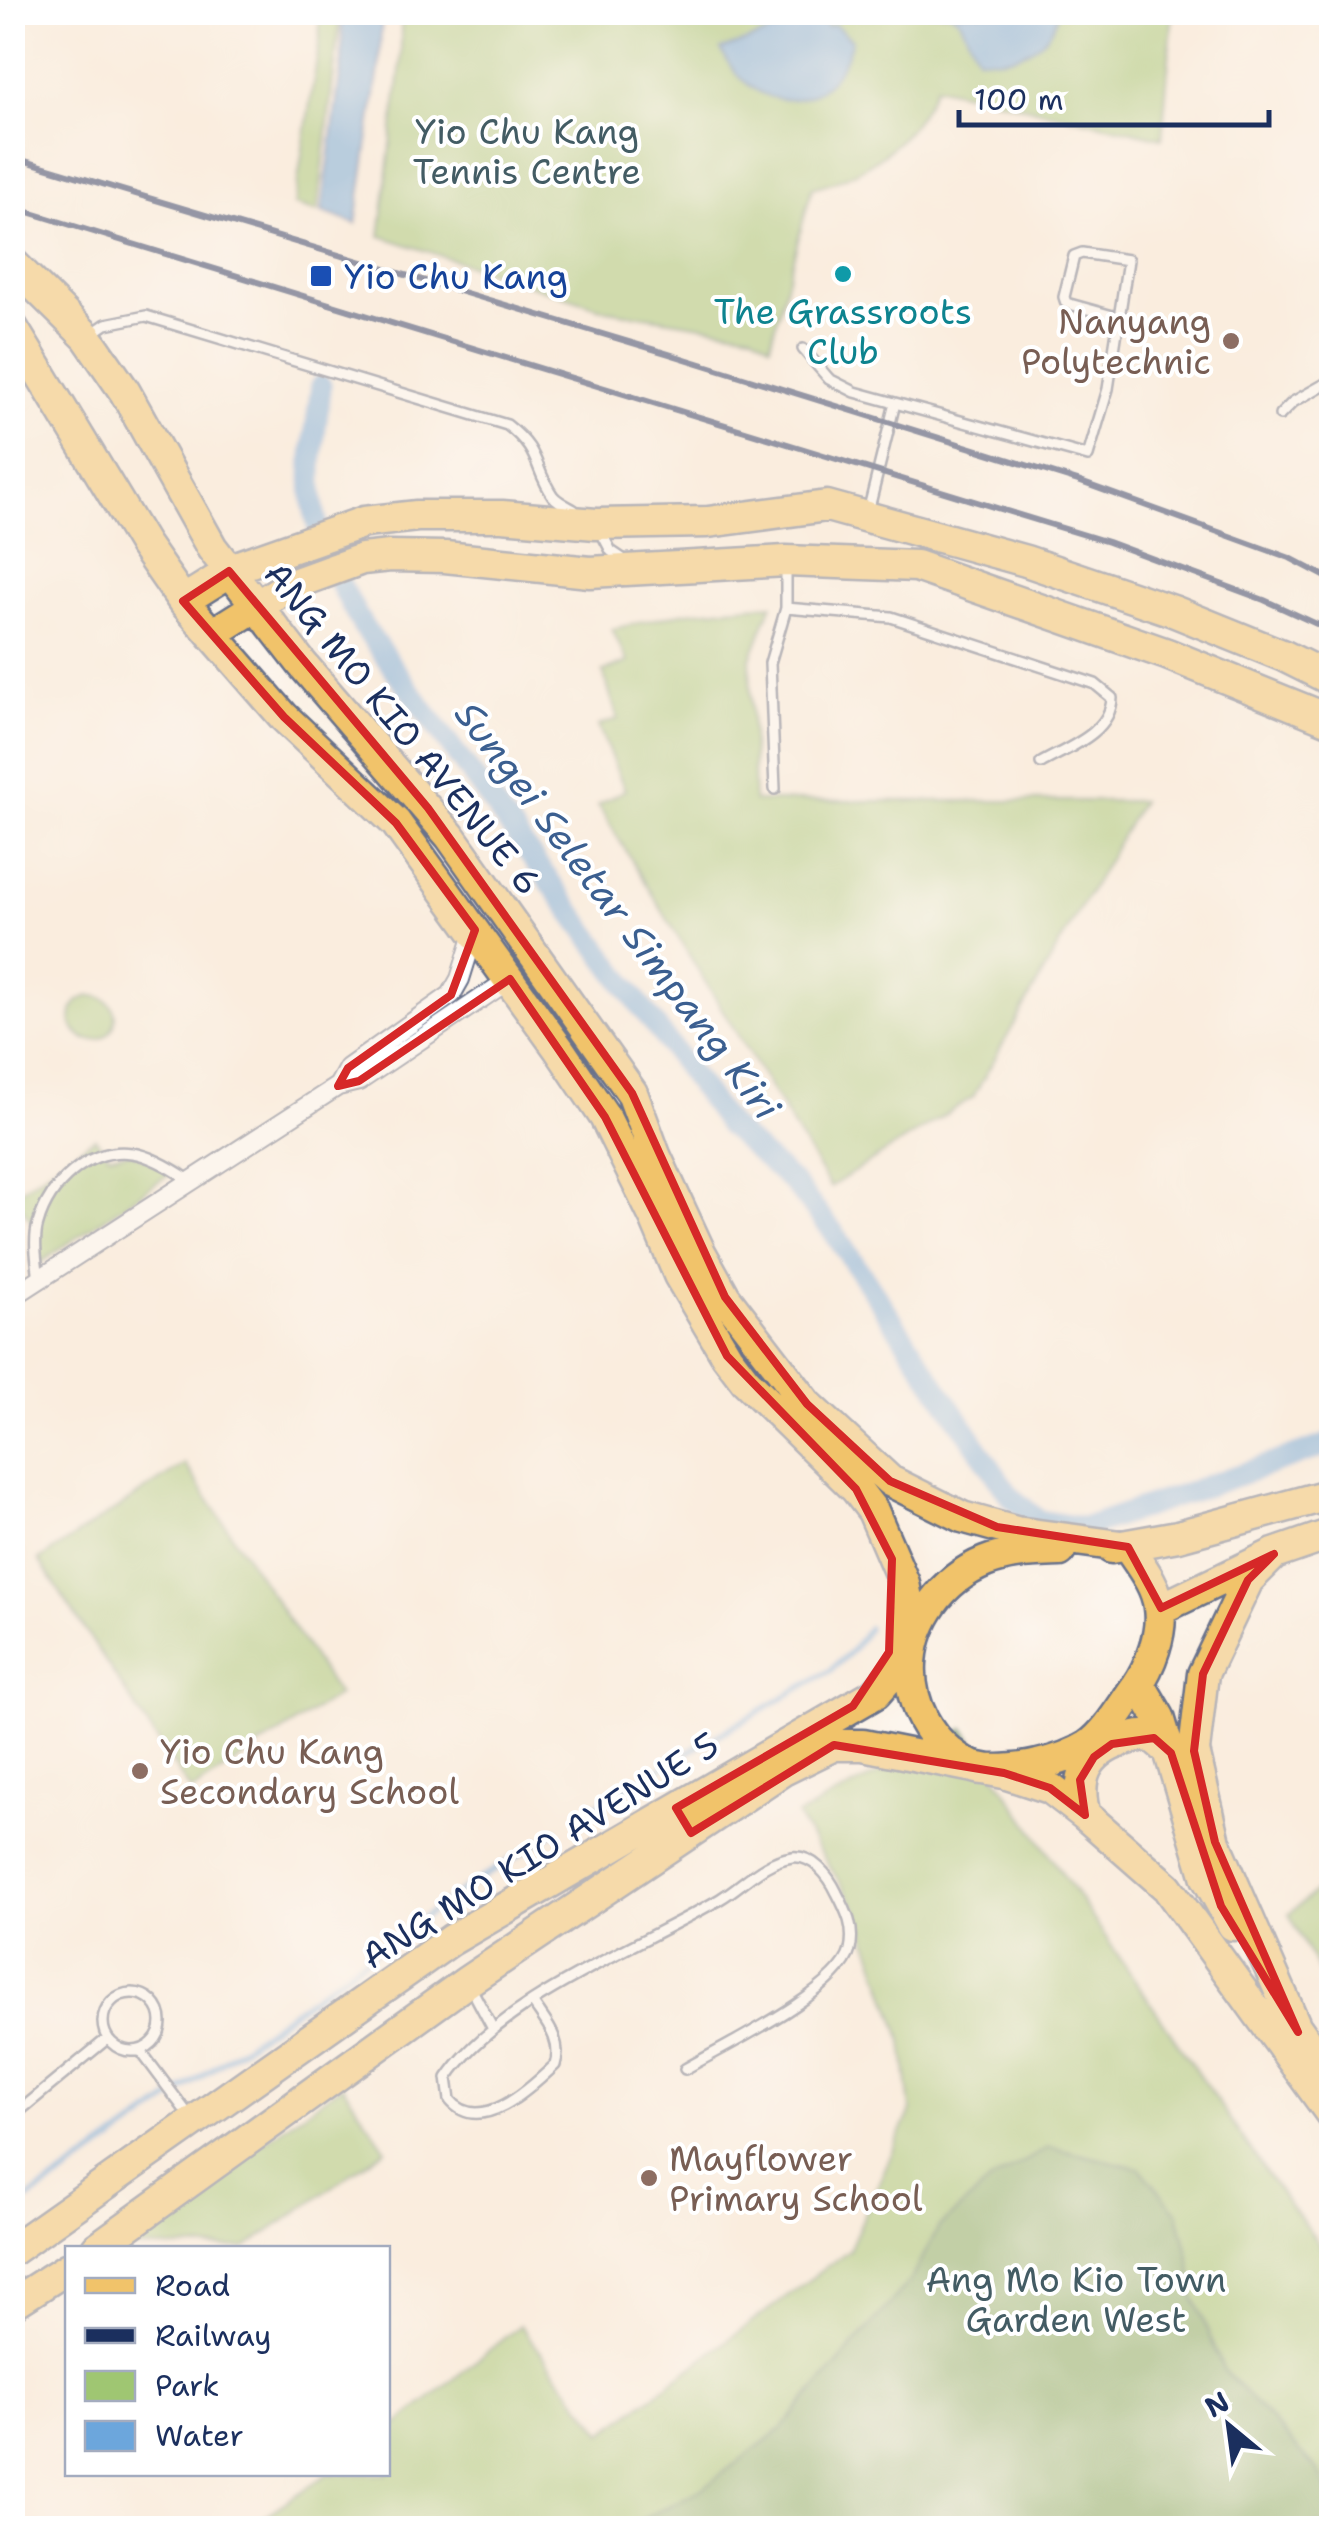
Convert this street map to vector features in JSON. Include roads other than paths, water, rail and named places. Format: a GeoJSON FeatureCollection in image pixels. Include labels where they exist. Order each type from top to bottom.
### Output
{"type":"FeatureCollection","features":[{"type":"Feature","properties":{"kind":"main road","name":"ANG MO KIO AVENUE 6"},"geometry":{"type":"LineString","coordinates":[[13,264],[87,337],[125,392],[196,521],[229,571],[302,664],[450,836],[632,1093],[700,1252],[725,1297],[807,1404],[890,1481],[962,1517],[1016,1532],[1128,1548]]}},
{"type":"Feature","properties":{"kind":"main road","name":"ANG MO KIO AVENUE 6"},"geometry":{"type":"LineString","coordinates":[[12,326],[144,545],[183,601],[284,717],[396,823],[510,979],[605,1117],[679,1275],[727,1356],[746,1381],[856,1489],[872,1512],[904,1582],[910,1614],[909,1655]]}},
{"type":"Feature","properties":{"kind":"main road"},"geometry":{"type":"LineString","coordinates":[[183,601],[229,571],[364,522],[417,516],[502,516],[596,524],[708,522],[827,506],[1026,561],[1174,611],[1332,680]]}},
{"type":"Feature","properties":{"kind":"main road"},"geometry":{"type":"LineString","coordinates":[[212,634],[288,586],[362,559],[390,556],[446,557],[590,572],[786,561],[916,566],[1167,654],[1332,720]]}},
{"type":"Feature","properties":{"kind":"main road"},"geometry":{"type":"LineString","coordinates":[[1332,1494],[1128,1548],[1014,1554],[986,1562],[960,1575],[933,1600],[919,1624],[909,1655],[912,1693],[926,1725],[943,1744],[973,1768],[1050,1788],[1167,1888],[1332,2115]]}},
{"type":"Feature","properties":{"kind":"main road"},"geometry":{"type":"LineString","coordinates":[[892,1559],[911,1573],[925,1577],[958,1566],[971,1543],[962,1517]]}},
{"type":"Feature","properties":{"kind":"main road"},"geometry":{"type":"LineString","coordinates":[[1160,1609],[1274,1554],[1332,1534]]}},
{"type":"Feature","properties":{"kind":"main road"},"geometry":{"type":"LineString","coordinates":[[973,1768],[1023,1769],[1064,1759],[1091,1744],[1139,1683],[1154,1645],[1160,1609],[1145,1573],[1128,1548]]}},
{"type":"Feature","properties":{"kind":"main road"},"geometry":{"type":"LineString","coordinates":[[1274,1554],[1248,1580],[1203,1674],[1194,1750],[1215,1842],[1298,2032]]}},
{"type":"Feature","properties":{"kind":"main road"},"geometry":{"type":"LineString","coordinates":[[853,1706],[889,1652],[896,1623],[892,1559]]}},
{"type":"Feature","properties":{"kind":"main road","name":"ANG MO KIO AVENUE 5"},"geometry":{"type":"LineString","coordinates":[[100,2246],[684,1820],[884,1684],[909,1655]]}},
{"type":"Feature","properties":{"kind":"main road"},"geometry":{"type":"LineString","coordinates":[[1139,1683],[1160,1717],[1220,1906],[1298,2032],[1332,2078]]}},
{"type":"Feature","properties":{"kind":"main road"},"geometry":{"type":"LineString","coordinates":[[1086,1815],[1080,1780],[1094,1757],[1112,1744],[1141,1735],[1154,1738],[1170,1753]]}},
{"type":"Feature","properties":{"kind":"main road","name":"ANG MO KIO AVENUE 5"},"geometry":{"type":"LineString","coordinates":[[12,2250],[188,2114],[451,1940],[783,1770],[834,1745],[862,1744],[973,1768]]}},
{"type":"Feature","properties":{"kind":"main road"},"geometry":{"type":"LineString","coordinates":[[12,2304],[65,2270]]}},
{"type":"Feature","properties":{"kind":"street"},"geometry":{"type":"LineString","coordinates":[[338,1086],[348,1068],[450,995],[460,978],[475,930]]}},
{"type":"Feature","properties":{"kind":"street"},"geometry":{"type":"LineString","coordinates":[[12,1297],[338,1086],[359,1081],[510,979]]}},
{"type":"Feature","properties":{"kind":"lane"},"geometry":{"type":"LineString","coordinates":[[804,350],[829,379],[855,392],[1088,456],[1108,389],[1120,318],[1128,260],[1077,254],[1072,259],[1064,297],[1069,306],[1120,318]]}},
{"type":"Feature","properties":{"kind":"lane"},"geometry":{"type":"LineString","coordinates":[[87,337],[106,324],[146,316],[507,425],[535,454],[554,498],[596,524],[611,551],[623,560],[652,570]]}},
{"type":"Feature","properties":{"kind":"lane"},"geometry":{"type":"LineString","coordinates":[[1280,415],[1293,402],[1332,380]]}},
{"type":"Feature","properties":{"kind":"lane"},"geometry":{"type":"LineString","coordinates":[[868,516],[895,403]]}},
{"type":"Feature","properties":{"kind":"lane"},"geometry":{"type":"LineString","coordinates":[[775,789],[770,663],[786,608],[786,561]]}},
{"type":"Feature","properties":{"kind":"lane"},"geometry":{"type":"LineString","coordinates":[[786,608],[891,618],[1095,684],[1112,698],[1111,712],[1095,732],[1041,763]]}},
{"type":"Feature","properties":{"kind":"lane"},"geometry":{"type":"LineString","coordinates":[[39,1279],[36,1228],[47,1200],[61,1180],[81,1166],[104,1156],[130,1152],[189,1180]]}},
{"type":"Feature","properties":{"kind":"lane"},"geometry":{"type":"LineString","coordinates":[[533,2004],[556,2038],[558,2055],[554,2065],[494,2110],[475,2116],[466,2114],[450,2100],[447,2078],[456,2064],[493,2029],[533,2004],[721,1898],[768,1865],[794,1857],[808,1859],[832,1882],[850,1916],[850,1954],[832,1979],[792,2007],[685,2069]]}},
{"type":"Feature","properties":{"kind":"lane"},"geometry":{"type":"LineString","coordinates":[[468,1981],[493,2029]]}},
{"type":"Feature","properties":{"kind":"lane"},"geometry":{"type":"LineString","coordinates":[[139,1992],[152,2000],[161,2013],[161,2028],[154,2042],[140,2050],[125,2051],[103,2030],[103,2015],[110,2001],[123,1993],[139,1992]]}},
{"type":"Feature","properties":{"kind":"lane"},"geometry":{"type":"LineString","coordinates":[[12,2118],[108,2038]]}},
{"type":"Feature","properties":{"kind":"lane"},"geometry":{"type":"LineString","coordinates":[[140,2050],[188,2114]]}},
{"type":"Feature","properties":{"kind":"water"},"geometry":{"type":"Polygon","coordinates":[[[342,13],[382,13],[379,68],[356,224],[322,212],[342,61],[342,13]]]}},
{"type":"Feature","properties":{"kind":"water"},"geometry":{"type":"Polygon","coordinates":[[[951,13],[1058,13],[1037,45],[1016,55],[991,58],[978,57],[960,20],[951,13]]]}},
{"type":"Feature","properties":{"kind":"water"},"geometry":{"type":"Polygon","coordinates":[[[818,17],[828,27],[834,24],[852,40],[841,65],[827,83],[810,95],[772,97],[753,88],[721,50],[818,17]]]}},
{"type":"Feature","properties":{"kind":"waterway","name":"Sungei Seletar Simpang Kiri"},"geometry":{"type":"LineString","coordinates":[[321,386],[313,502],[332,565],[362,625],[728,1125],[793,1183],[832,1230],[1010,1496],[1038,1520],[1084,1528],[1332,1443]]}},
{"type":"Feature","properties":{"kind":"waterway","name":"Sungei Seletar Simpang Kiri"},"geometry":{"type":"LineString","coordinates":[[963,1423],[964,1436]]}},
{"type":"Feature","properties":{"kind":"waterway"},"geometry":{"type":"LineString","coordinates":[[596,1805],[831,1670],[868,1628]]}},
{"type":"Feature","properties":{"kind":"waterway"},"geometry":{"type":"LineString","coordinates":[[12,2209],[450,1898],[556,1831]]}},
{"type":"Feature","properties":{"kind":"railway"},"geometry":{"type":"LineString","coordinates":[[12,157],[1078,481],[1290,558],[1332,580]]}},
{"type":"Feature","properties":{"kind":"railway"},"geometry":{"type":"LineString","coordinates":[[12,207],[1108,542],[1264,600],[1332,631]]}},
{"type":"Feature","properties":{"kind":"place","name":"The Grassroots Club"},"geometry":{"type":"Point","coordinates":[843,274]}},
{"type":"Feature","properties":{"kind":"place","name":"Yio Chu Kang"},"geometry":{"type":"Point","coordinates":[321,276]}},
{"type":"Feature","properties":{"kind":"place","name":"Nanyang Polytechnic"},"geometry":{"type":"Point","coordinates":[1231,341]}},
{"type":"Feature","properties":{"kind":"place","name":"Yio Chu Kang Secondary School"},"geometry":{"type":"Point","coordinates":[140,1771]}},
{"type":"Feature","properties":{"kind":"place","name":"Mayflower Primary School"},"geometry":{"type":"Point","coordinates":[649,2178]}},
{"type":"Feature","properties":{"kind":"park label","name":"Yio Chu Kang Tennis Centre"},"geometry":{"type":"Point","coordinates":[527,151]}},
{"type":"Feature","properties":{"kind":"park label","name":"Ang Mo Kio Town Garden West"},"geometry":{"type":"Point","coordinates":[1076,2299]}}]}
